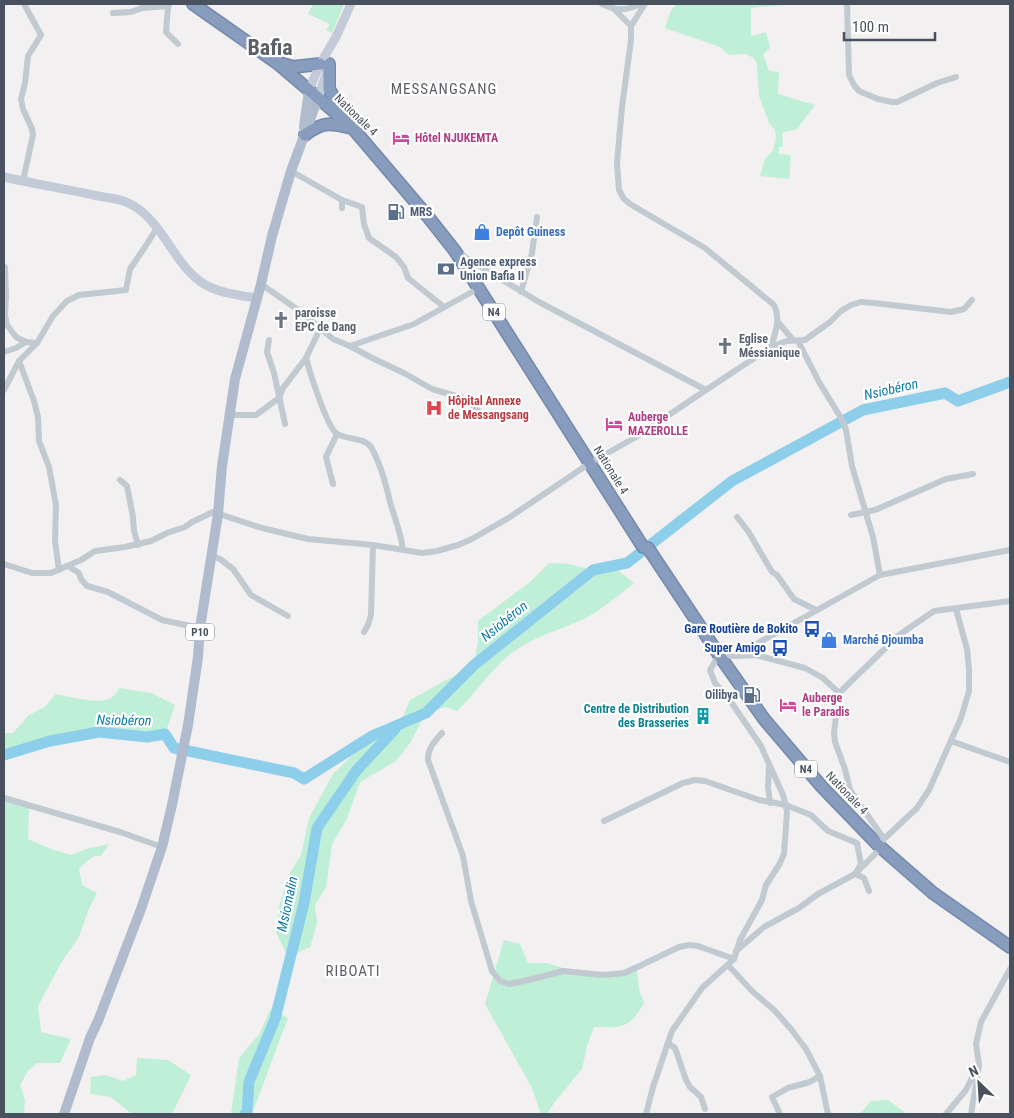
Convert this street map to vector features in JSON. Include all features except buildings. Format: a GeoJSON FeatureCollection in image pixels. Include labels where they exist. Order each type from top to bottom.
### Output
{"type":"FeatureCollection","features":[{"type":"Feature","properties":{"kind":"highway","name":"Nationale 4"},"geometry":{"type":"LineString","coordinates":[[193,4],[277,62],[352,126],[430,218],[455,251],[590,463],[764,719],[822,788],[933,893],[1010,947]]}},
{"type":"Feature","properties":{"kind":"highway"},"geometry":{"type":"LineString","coordinates":[[277,62],[293,67],[324,64],[329,90],[352,126]]}},
{"type":"Feature","properties":{"kind":"highway"},"geometry":{"type":"LineString","coordinates":[[304,138],[322,124],[352,126]]}},
{"type":"Feature","properties":{"kind":"main road","name":"P10"},"geometry":{"type":"LineString","coordinates":[[64,1114],[90,1038],[141,909],[162,847],[188,725],[235,379],[272,236],[291,171],[304,138],[314,94]]}},
{"type":"Feature","properties":{"kind":"street"},"geometry":{"type":"LineString","coordinates":[[23,181],[33,135],[21,99],[28,56],[41,35],[24,4]]}},
{"type":"Feature","properties":{"kind":"street"},"geometry":{"type":"LineString","coordinates":[[314,94],[324,64],[351,4]]}},
{"type":"Feature","properties":{"kind":"street"},"geometry":{"type":"LineString","coordinates":[[602,4],[615,10],[631,26]]}},
{"type":"Feature","properties":{"kind":"street"},"geometry":{"type":"LineString","coordinates":[[615,10],[643,4]]}},
{"type":"Feature","properties":{"kind":"street"},"geometry":{"type":"LineString","coordinates":[[643,4],[631,26],[618,154],[617,173],[619,190],[624,199],[630,204],[700,245],[765,296],[778,312],[778,322],[771,347]]}},
{"type":"Feature","properties":{"kind":"street"},"geometry":{"type":"LineString","coordinates":[[847,4],[849,75],[854,86],[859,91],[878,99],[897,102],[937,83],[956,77]]}},
{"type":"Feature","properties":{"kind":"street"},"geometry":{"type":"LineString","coordinates":[[113,13],[131,12],[142,8],[169,5],[166,32],[178,44]]}},
{"type":"Feature","properties":{"kind":"street"},"geometry":{"type":"LineString","coordinates":[[291,171],[342,200],[362,207],[364,224],[369,238],[396,257],[404,267],[408,278],[444,307]]}},
{"type":"Feature","properties":{"kind":"street"},"geometry":{"type":"LineString","coordinates":[[4,177],[127,203],[142,211],[186,269],[196,278],[212,288],[257,298]]}},
{"type":"Feature","properties":{"kind":"street"},"geometry":{"type":"LineString","coordinates":[[342,200],[342,208]]}},
{"type":"Feature","properties":{"kind":"street"},"geometry":{"type":"LineString","coordinates":[[521,292],[532,253],[537,217]]}},
{"type":"Feature","properties":{"kind":"street"},"geometry":{"type":"LineString","coordinates":[[4,390],[19,361],[38,342],[53,316],[67,300],[79,295],[126,290],[130,269],[156,228]]}},
{"type":"Feature","properties":{"kind":"street"},"geometry":{"type":"LineString","coordinates":[[455,251],[521,292],[706,390]]}},
{"type":"Feature","properties":{"kind":"street"},"geometry":{"type":"LineString","coordinates":[[5,267],[5,315],[7,325],[16,336],[26,342],[38,342]]}},
{"type":"Feature","properties":{"kind":"street"},"geometry":{"type":"LineString","coordinates":[[261,284],[333,339],[404,373],[432,389],[463,398],[478,410]]}},
{"type":"Feature","properties":{"kind":"street"},"geometry":{"type":"LineString","coordinates":[[350,346],[414,324],[479,288]]}},
{"type":"Feature","properties":{"kind":"street"},"geometry":{"type":"LineString","coordinates":[[4,564],[32,573],[51,573],[81,560],[95,551],[138,545],[185,527],[213,512],[282,534],[308,539],[373,545],[422,553],[437,551],[472,539],[510,518],[590,463],[644,432],[771,347],[795,340],[805,340],[846,307],[861,302],[951,312],[964,309],[972,300]]}},
{"type":"Feature","properties":{"kind":"street"},"geometry":{"type":"LineString","coordinates":[[778,322],[795,340],[842,418],[852,466],[873,538],[880,575]]}},
{"type":"Feature","properties":{"kind":"street"},"geometry":{"type":"LineString","coordinates":[[230,415],[256,415],[278,398],[283,388],[306,358],[320,329]]}},
{"type":"Feature","properties":{"kind":"street"},"geometry":{"type":"LineString","coordinates":[[269,340],[267,352],[274,373],[285,424]]}},
{"type":"Feature","properties":{"kind":"street"},"geometry":{"type":"LineString","coordinates":[[4,352],[26,342]]}},
{"type":"Feature","properties":{"kind":"street"},"geometry":{"type":"LineString","coordinates":[[306,358],[316,392],[337,434],[370,446],[380,468],[398,523],[403,550]]}},
{"type":"Feature","properties":{"kind":"street"},"geometry":{"type":"LineString","coordinates":[[19,361],[36,408],[39,441],[49,467],[56,505],[55,541],[59,570]]}},
{"type":"Feature","properties":{"kind":"street"},"geometry":{"type":"LineString","coordinates":[[333,484],[326,457],[337,434]]}},
{"type":"Feature","properties":{"kind":"street"},"geometry":{"type":"LineString","coordinates":[[851,515],[866,513],[946,478],[973,474]]}},
{"type":"Feature","properties":{"kind":"street"},"geometry":{"type":"LineString","coordinates":[[120,480],[127,486],[138,545]]}},
{"type":"Feature","properties":{"kind":"street"},"geometry":{"type":"LineString","coordinates":[[737,516],[772,572],[777,575],[794,599],[816,610]]}},
{"type":"Feature","properties":{"kind":"street"},"geometry":{"type":"LineString","coordinates":[[364,632],[371,615],[373,545]]}},
{"type":"Feature","properties":{"kind":"street"},"geometry":{"type":"LineString","coordinates":[[735,656],[880,575],[1010,550]]}},
{"type":"Feature","properties":{"kind":"street"},"geometry":{"type":"LineString","coordinates":[[211,555],[233,569],[250,595],[288,616]]}},
{"type":"Feature","properties":{"kind":"street"},"geometry":{"type":"LineString","coordinates":[[81,560],[79,573],[81,580],[88,586],[108,592],[162,620],[200,628]]}},
{"type":"Feature","properties":{"kind":"street"},"geometry":{"type":"LineString","coordinates":[[68,566],[79,573]]}},
{"type":"Feature","properties":{"kind":"street"},"geometry":{"type":"LineString","coordinates":[[881,844],[853,796],[846,780],[845,769],[835,742],[834,733],[839,693],[906,629],[934,611],[1010,600]]}},
{"type":"Feature","properties":{"kind":"street"},"geometry":{"type":"LineString","coordinates":[[735,951],[764,927],[854,874],[917,808],[929,790],[961,718],[969,691],[967,649],[956,609]]}},
{"type":"Feature","properties":{"kind":"street"},"geometry":{"type":"LineString","coordinates":[[646,1114],[668,1043],[676,1024],[702,988],[734,959],[735,951],[758,908],[766,885],[784,854],[787,824],[786,805],[761,746],[729,699],[715,683],[710,670],[719,655],[756,654],[805,668],[823,678],[839,693]]}},
{"type":"Feature","properties":{"kind":"street"},"geometry":{"type":"LineString","coordinates":[[442,733],[430,747],[428,760],[463,856],[471,901],[492,971],[500,981],[508,984],[563,971],[616,975],[625,973],[679,947],[689,945],[698,946],[734,959]]}},
{"type":"Feature","properties":{"kind":"street"},"geometry":{"type":"LineString","coordinates":[[951,741],[1010,762]]}},
{"type":"Feature","properties":{"kind":"street"},"geometry":{"type":"LineString","coordinates":[[769,766],[768,787],[770,803]]}},
{"type":"Feature","properties":{"kind":"street"},"geometry":{"type":"LineString","coordinates":[[604,821],[683,783],[695,780],[705,781],[770,803],[786,805],[811,814],[828,831],[857,843],[862,864],[854,874]]}},
{"type":"Feature","properties":{"kind":"street"},"geometry":{"type":"LineString","coordinates":[[4,798],[120,832],[162,847]]}},
{"type":"Feature","properties":{"kind":"street"},"geometry":{"type":"LineString","coordinates":[[854,874],[864,878],[869,891]]}},
{"type":"Feature","properties":{"kind":"street"},"geometry":{"type":"LineString","coordinates":[[728,966],[774,1010],[806,1049],[820,1076],[828,1114]]}},
{"type":"Feature","properties":{"kind":"street"},"geometry":{"type":"LineString","coordinates":[[971,1114],[979,1065],[976,1044],[981,1022],[1010,969]]}},
{"type":"Feature","properties":{"kind":"street"},"geometry":{"type":"LineString","coordinates":[[668,1043],[675,1048],[686,1080],[690,1087],[701,1097],[705,1109]]}},
{"type":"Feature","properties":{"kind":"street"},"geometry":{"type":"LineString","coordinates":[[946,1114],[966,1090],[979,1065]]}},
{"type":"Feature","properties":{"kind":"street"},"geometry":{"type":"LineString","coordinates":[[780,1114],[772,1097],[788,1088],[810,1082],[820,1076]]}},
{"type":"Feature","properties":{"kind":"green space"},"geometry":{"type":"Polygon","coordinates":[[[313,4],[344,4],[332,33],[326,30],[330,24],[308,14],[313,4]]]}},
{"type":"Feature","properties":{"kind":"green space"},"geometry":{"type":"Polygon","coordinates":[[[677,4],[784,4],[751,8],[751,36],[766,32],[770,48],[763,54],[769,71],[779,72],[778,94],[815,105],[797,129],[782,133],[783,147],[779,147],[779,154],[791,155],[789,179],[760,176],[765,159],[773,150],[776,138],[775,130],[769,123],[759,96],[757,64],[754,58],[745,54],[729,55],[720,47],[665,28],[671,10],[677,4]]]}},
{"type":"Feature","properties":{"kind":"green space"},"geometry":{"type":"Polygon","coordinates":[[[606,561],[634,583],[591,615],[530,641],[512,653],[497,666],[457,711],[446,707],[426,713],[410,743],[396,761],[360,782],[347,819],[332,844],[326,887],[315,905],[317,923],[310,947],[288,957],[276,932],[279,907],[290,873],[301,855],[309,818],[333,774],[372,736],[400,723],[410,700],[474,665],[478,641],[478,621],[530,582],[549,563],[570,564],[592,570],[606,561]]]}},
{"type":"Feature","properties":{"kind":"green space"},"geometry":{"type":"Polygon","coordinates":[[[120,688],[151,693],[175,705],[165,734],[147,737],[72,731],[50,741],[4,756],[4,733],[13,733],[29,715],[45,707],[56,694],[97,701],[109,699],[120,688]]]}},
{"type":"Feature","properties":{"kind":"green space"},"geometry":{"type":"Polygon","coordinates":[[[6,800],[29,808],[28,839],[51,849],[71,855],[86,849],[109,844],[101,856],[94,856],[79,868],[82,885],[97,893],[88,911],[79,937],[61,963],[38,1006],[41,1032],[71,1039],[60,1063],[37,1063],[28,1071],[20,1085],[25,1100],[24,1114],[4,1114],[4,802],[6,800]]]}},
{"type":"Feature","properties":{"kind":"green space"},"geometry":{"type":"Polygon","coordinates":[[[504,940],[520,944],[528,963],[547,963],[582,974],[620,971],[636,964],[639,989],[644,1003],[639,1012],[629,1022],[618,1027],[594,1027],[587,1046],[582,1069],[547,1114],[541,1114],[532,1088],[485,1004],[504,940]]]}},
{"type":"Feature","properties":{"kind":"green space"},"geometry":{"type":"Polygon","coordinates":[[[271,1008],[288,1018],[252,1114],[231,1114],[239,1058],[260,1033],[271,1008]]]}},
{"type":"Feature","properties":{"kind":"green space"},"geometry":{"type":"Polygon","coordinates":[[[137,1058],[168,1060],[191,1075],[172,1114],[130,1114],[111,1097],[90,1094],[91,1077],[106,1075],[123,1081],[136,1075],[137,1058]]]}},
{"type":"Feature","properties":{"kind":"green space"},"geometry":{"type":"Polygon","coordinates":[[[888,1100],[907,1114],[860,1114],[871,1101],[888,1100]]]}},
{"type":"Feature","properties":{"kind":"waterway","name":"Nsiobéron"},"geometry":{"type":"LineString","coordinates":[[4,755],[50,741],[99,732],[147,737],[165,734],[174,748],[294,773],[304,779],[372,736],[426,713],[474,665],[593,570],[627,563],[732,481],[863,410],[945,393],[958,401],[1010,382]]}},
{"type":"Feature","properties":{"kind":"waterway","name":"Msiomalin"},"geometry":{"type":"LineString","coordinates":[[245,1114],[247,1112],[249,1082],[275,1019],[304,903],[317,828],[356,771],[395,729]]}},
{"type":"Feature","properties":{"kind":"place","name":"Hôtel NJUKEMTA"},"geometry":{"type":"Point","coordinates":[401,138]}},
{"type":"Feature","properties":{"kind":"place","name":"MRS"},"geometry":{"type":"Point","coordinates":[396,212]}},
{"type":"Feature","properties":{"kind":"place","name":"Depôt Guiness"},"geometry":{"type":"Point","coordinates":[482,232]}},
{"type":"Feature","properties":{"kind":"place","name":"Agence express Union Bafia II"},"geometry":{"type":"Point","coordinates":[446,269]}},
{"type":"Feature","properties":{"kind":"place","name":"paroisse EPC de Dang"},"geometry":{"type":"Point","coordinates":[281,320]}},
{"type":"Feature","properties":{"kind":"place","name":"Eglise Méssianique"},"geometry":{"type":"Point","coordinates":[725,346]}},
{"type":"Feature","properties":{"kind":"place","name":"Hôpital Annexe de Messangsang"},"geometry":{"type":"Point","coordinates":[434,408]}},
{"type":"Feature","properties":{"kind":"place","name":"Auberge MAZEROLLE"},"geometry":{"type":"Point","coordinates":[614,424]}},
{"type":"Feature","properties":{"kind":"place","name":"Gare Routière de Bokito"},"geometry":{"type":"Point","coordinates":[812,629]}},
{"type":"Feature","properties":{"kind":"place","name":"Marché Djoumba"},"geometry":{"type":"Point","coordinates":[829,640]}},
{"type":"Feature","properties":{"kind":"place","name":"Super Amigo"},"geometry":{"type":"Point","coordinates":[780,648]}},
{"type":"Feature","properties":{"kind":"place","name":"Oilibya"},"geometry":{"type":"Point","coordinates":[752,695]}},
{"type":"Feature","properties":{"kind":"place","name":"Auberge le Paradis"},"geometry":{"type":"Point","coordinates":[788,705]}},
{"type":"Feature","properties":{"kind":"place","name":"Centre de Distribution des Brasseries"},"geometry":{"type":"Point","coordinates":[703,716]}},
{"type":"Feature","properties":{"kind":"district","name":"Bafia"},"geometry":{"type":"Point","coordinates":[270,47]}},
{"type":"Feature","properties":{"kind":"district","name":"MESSANGSANG"},"geometry":{"type":"Point","coordinates":[444,89]}},
{"type":"Feature","properties":{"kind":"district","name":"RIBOATI"},"geometry":{"type":"Point","coordinates":[353,971]}}]}
